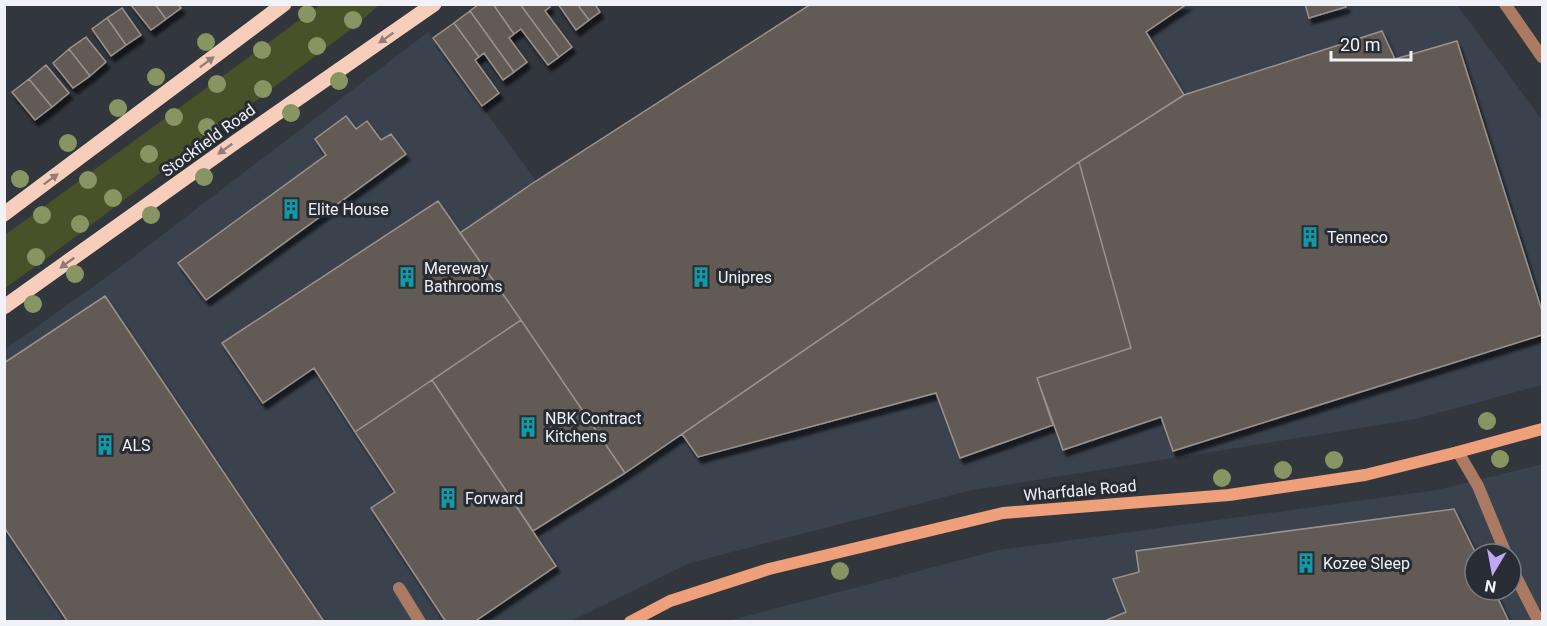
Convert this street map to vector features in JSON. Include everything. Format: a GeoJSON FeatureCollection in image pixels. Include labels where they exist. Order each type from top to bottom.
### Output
{"type":"FeatureCollection","features":[{"type":"Feature","properties":{"kind":"main road"},"geometry":{"type":"LineString","coordinates":[[4,214],[284,4]]}},
{"type":"Feature","properties":{"kind":"main road","name":"Stockfield Road"},"geometry":{"type":"LineString","coordinates":[[4,307],[434,4]]}},
{"type":"Feature","properties":{"kind":"main road","name":"Wharfdale Road"},"geometry":{"type":"LineString","coordinates":[[630,621],[670,601],[769,569],[1003,513],[1229,495],[1365,475],[1542,429]]}},
{"type":"Feature","properties":{"kind":"street"},"geometry":{"type":"LineString","coordinates":[[1506,4],[1542,57]]}},
{"type":"Feature","properties":{"kind":"street"},"geometry":{"type":"LineString","coordinates":[[1458,452],[1478,486],[1501,542]]}},
{"type":"Feature","properties":{"kind":"street"},"geometry":{"type":"LineString","coordinates":[[399,588],[420,621]]}},
{"type":"Feature","properties":{"kind":"street"},"geometry":{"type":"LineString","coordinates":[[1523,590],[1539,621]]}},
{"type":"Feature","properties":{"kind":"shaded area"},"geometry":{"type":"Polygon","coordinates":[[[811,5],[1457,5],[1542,120],[1542,385],[1416,419],[968,491],[690,563],[571,621],[5,621],[4,350],[119,268],[428,32],[536,181],[811,5]]]}},
{"type":"Feature","properties":{"kind":"shaded area"},"geometry":{"type":"Polygon","coordinates":[[[1542,464],[1542,621],[724,622],[999,550],[1437,490],[1542,464]]]}},
{"type":"Feature","properties":{"kind":"green space"},"geometry":{"type":"Polygon","coordinates":[[[320,5],[379,5],[354,27],[5,288],[5,235],[320,5]]]}},
{"type":"Feature","properties":{"kind":"building"},"geometry":{"type":"Polygon","coordinates":[[[155,4],[178,4],[181,8],[166,19],[155,4]]]}},
{"type":"Feature","properties":{"kind":"building"},"geometry":{"type":"Polygon","coordinates":[[[155,4],[166,19],[151,30],[131,5],[155,4]]]}},
{"type":"Feature","properties":{"kind":"building"},"geometry":{"type":"Polygon","coordinates":[[[479,4],[493,4],[514,34],[509,38],[527,62],[514,72],[470,11],[479,4]]]}},
{"type":"Feature","properties":{"kind":"building"},"geometry":{"type":"Polygon","coordinates":[[[493,4],[520,4],[559,57],[548,65],[521,29],[514,34],[493,4]]]}},
{"type":"Feature","properties":{"kind":"building"},"geometry":{"type":"Polygon","coordinates":[[[520,4],[549,4],[550,7],[545,11],[572,47],[559,57],[520,4]]]}},
{"type":"Feature","properties":{"kind":"building"},"geometry":{"type":"Polygon","coordinates":[[[558,4],[577,4],[589,20],[576,30],[558,4]]]}},
{"type":"Feature","properties":{"kind":"building"},"geometry":{"type":"Polygon","coordinates":[[[577,4],[595,4],[600,12],[589,20],[577,4]]]}},
{"type":"Feature","properties":{"kind":"building","name":"Unipres"},"geometry":{"type":"Polygon","coordinates":[[[811,4],[1187,4],[1146,32],[1184,95],[1079,162],[625,473],[460,233],[536,181],[811,4]]]}},
{"type":"Feature","properties":{"kind":"building"},"geometry":{"type":"Polygon","coordinates":[[[1305,4],[1346,4],[1346,7],[1309,18],[1305,4]]]}},
{"type":"Feature","properties":{"kind":"building"},"geometry":{"type":"Polygon","coordinates":[[[122,8],[141,35],[126,45],[107,18],[122,8]]]}},
{"type":"Feature","properties":{"kind":"building"},"geometry":{"type":"Polygon","coordinates":[[[470,11],[514,72],[503,80],[484,53],[479,57],[454,23],[470,11]]]}},
{"type":"Feature","properties":{"kind":"building"},"geometry":{"type":"Polygon","coordinates":[[[107,18],[126,45],[111,56],[92,29],[107,18]]]}},
{"type":"Feature","properties":{"kind":"building"},"geometry":{"type":"Polygon","coordinates":[[[454,23],[479,57],[475,60],[499,93],[482,106],[433,38],[454,23]]]}},
{"type":"Feature","properties":{"kind":"building","name":"Tenneco"},"geometry":{"type":"Polygon","coordinates":[[[1382,31],[1395,59],[1457,41],[1542,311],[1542,335],[1173,451],[1161,417],[1063,450],[1037,378],[1131,348],[1079,162],[1184,95],[1382,31]]]}},
{"type":"Feature","properties":{"kind":"building"},"geometry":{"type":"Polygon","coordinates":[[[86,37],[106,62],[90,76],[69,49],[86,37]]]}},
{"type":"Feature","properties":{"kind":"building"},"geometry":{"type":"Polygon","coordinates":[[[69,49],[90,76],[73,88],[53,63],[69,49]]]}},
{"type":"Feature","properties":{"kind":"building"},"geometry":{"type":"Polygon","coordinates":[[[46,65],[69,93],[52,107],[29,79],[46,65]]]}},
{"type":"Feature","properties":{"kind":"building"},"geometry":{"type":"Polygon","coordinates":[[[29,79],[52,107],[35,120],[12,92],[29,79]]]}},
{"type":"Feature","properties":{"kind":"building","name":"Elite House"},"geometry":{"type":"Polygon","coordinates":[[[346,116],[356,129],[367,121],[381,140],[391,134],[406,154],[206,300],[178,263],[326,155],[315,139],[346,116]]]}},
{"type":"Feature","properties":{"kind":"building"},"geometry":{"type":"Polygon","coordinates":[[[1079,162],[1131,348],[1037,378],[1053,425],[960,458],[936,393],[698,457],[682,434],[1079,162]]]}},
{"type":"Feature","properties":{"kind":"building","name":"Mereway Bathrooms"},"geometry":{"type":"Polygon","coordinates":[[[438,201],[521,320],[355,432],[314,368],[263,403],[222,343],[438,201]]]}},
{"type":"Feature","properties":{"kind":"building","name":"ALS"},"geometry":{"type":"Polygon","coordinates":[[[105,296],[323,620],[320,622],[68,622],[4,527],[4,363],[105,296]]]}},
{"type":"Feature","properties":{"kind":"building","name":"NBK Contract Kitchens"},"geometry":{"type":"Polygon","coordinates":[[[521,320],[625,473],[533,531],[432,380],[521,320]]]}},
{"type":"Feature","properties":{"kind":"building","name":"Forward"},"geometry":{"type":"Polygon","coordinates":[[[432,380],[556,566],[474,622],[446,622],[371,508],[395,492],[355,432],[432,380]]]}},
{"type":"Feature","properties":{"kind":"building","name":"Kozee Sleep"},"geometry":{"type":"Polygon","coordinates":[[[1454,509],[1470,542],[1463,542],[1463,602],[1500,602],[1509,622],[1102,622],[1126,612],[1113,579],[1139,572],[1136,551],[1454,509]]]}},
{"type":"Feature","properties":{"kind":"place","name":"Elite House"},"geometry":{"type":"Point","coordinates":[291,209]}},
{"type":"Feature","properties":{"kind":"place","name":"Tenneco"},"geometry":{"type":"Point","coordinates":[1310,237]}},
{"type":"Feature","properties":{"kind":"place","name":"Mereway Bathrooms"},"geometry":{"type":"Point","coordinates":[407,277]}},
{"type":"Feature","properties":{"kind":"place","name":"Unipres"},"geometry":{"type":"Point","coordinates":[701,277]}},
{"type":"Feature","properties":{"kind":"place","name":"NBK Contract Kitchens"},"geometry":{"type":"Point","coordinates":[528,427]}},
{"type":"Feature","properties":{"kind":"place","name":"ALS"},"geometry":{"type":"Point","coordinates":[105,445]}},
{"type":"Feature","properties":{"kind":"place","name":"Forward"},"geometry":{"type":"Point","coordinates":[448,498]}},
{"type":"Feature","properties":{"kind":"place","name":"Kozee Sleep"},"geometry":{"type":"Point","coordinates":[1306,563]}}]}
